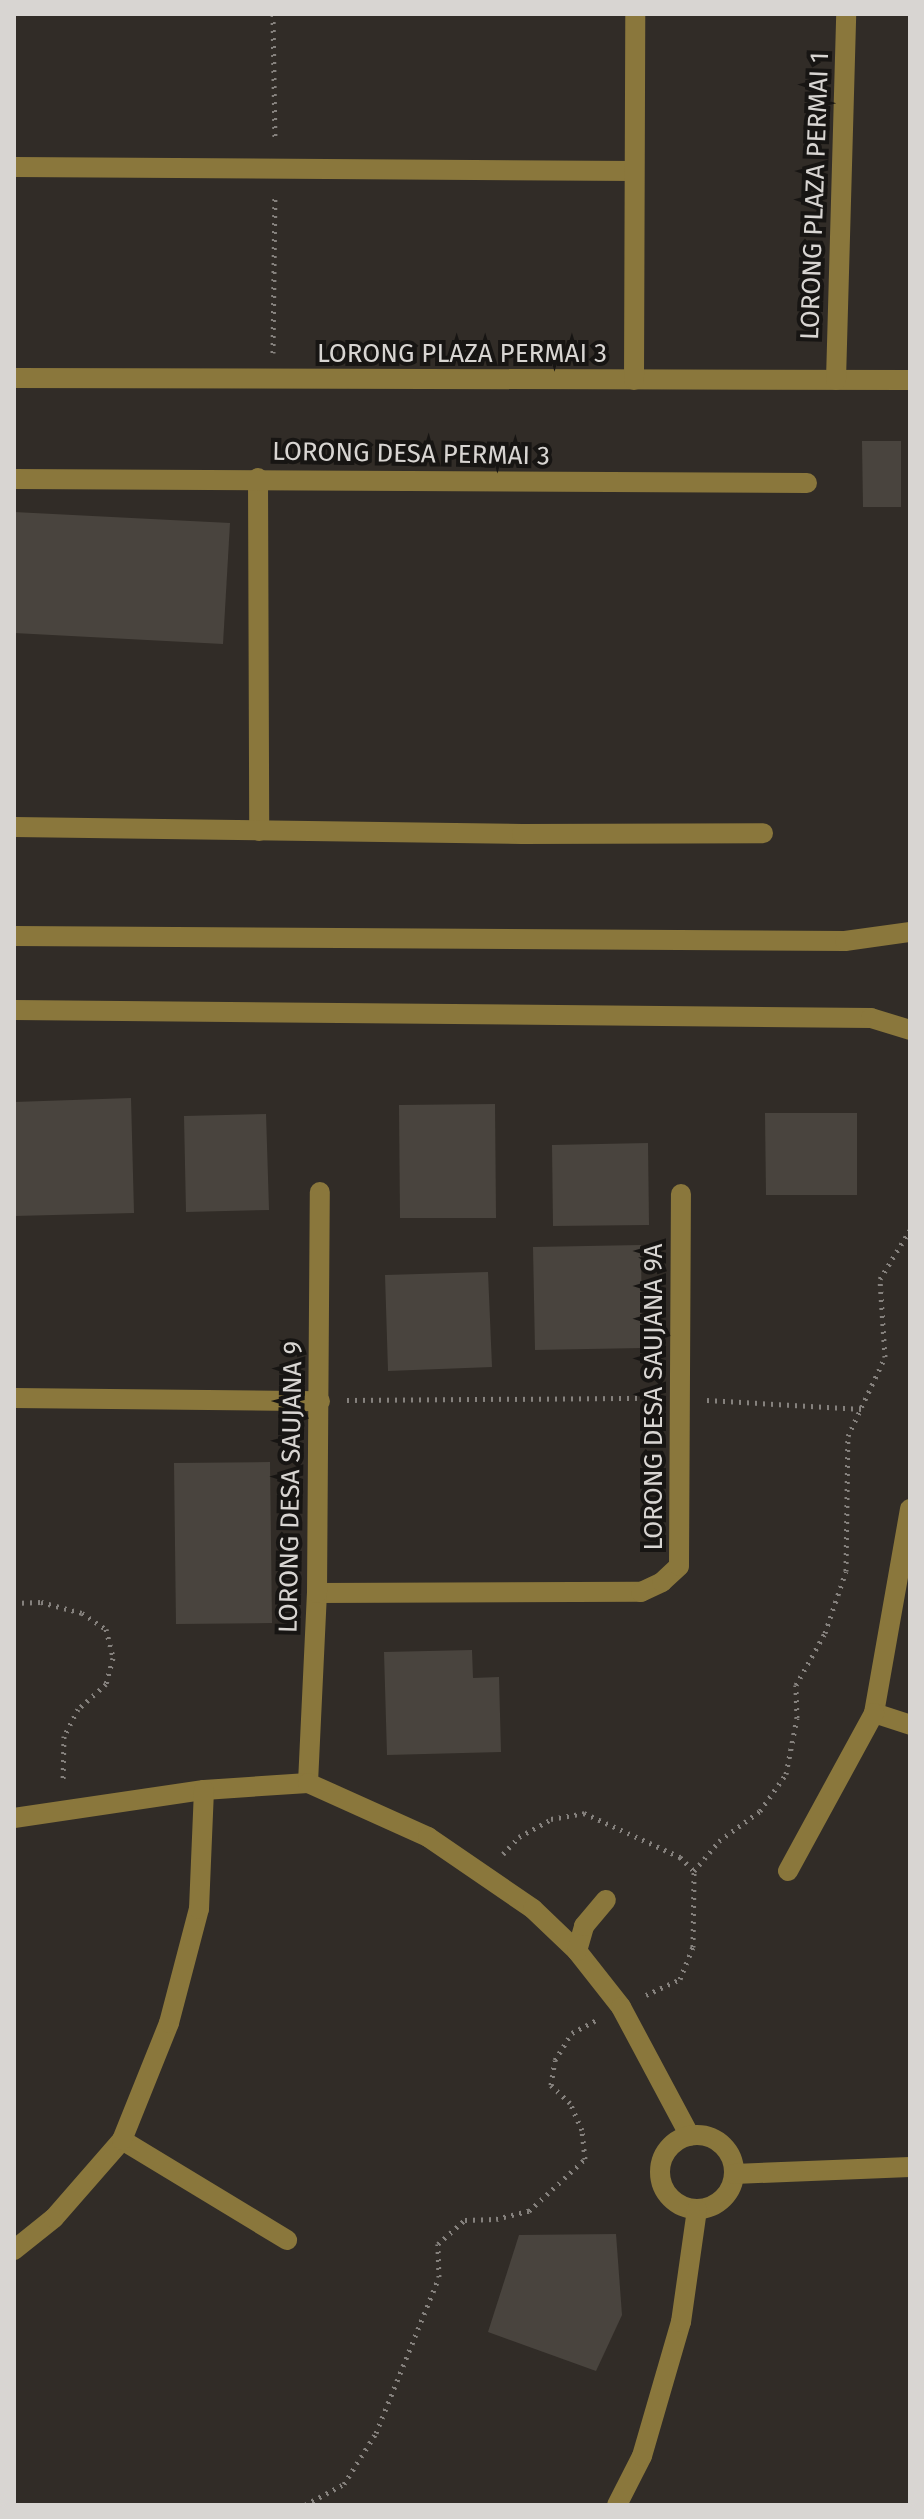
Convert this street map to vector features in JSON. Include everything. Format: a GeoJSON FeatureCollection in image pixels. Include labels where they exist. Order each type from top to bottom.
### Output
{"type":"FeatureCollection","features":[{"type":"Feature","properties":{"kind":"street"},"geometry":{"type":"LineString","coordinates":[[634,380],[635,14]]}},
{"type":"Feature","properties":{"kind":"street","name":"LORONG PLAZA PERMAI 1"},"geometry":{"type":"LineString","coordinates":[[836,380],[846,14]]}},
{"type":"Feature","properties":{"kind":"street"},"geometry":{"type":"LineString","coordinates":[[14,167],[276,172],[634,171]]}},
{"type":"Feature","properties":{"kind":"street","name":"LORONG PLAZA PERMAI 3"},"geometry":{"type":"LineString","coordinates":[[14,378],[273,381],[910,380]]}},
{"type":"Feature","properties":{"kind":"street"},"geometry":{"type":"LineString","coordinates":[[258,478],[259,831]]}},
{"type":"Feature","properties":{"kind":"street","name":"LORONG DESA PERMAI 3"},"geometry":{"type":"LineString","coordinates":[[14,479],[807,483]]}},
{"type":"Feature","properties":{"kind":"street"},"geometry":{"type":"LineString","coordinates":[[14,827],[763,833]]}},
{"type":"Feature","properties":{"kind":"street"},"geometry":{"type":"LineString","coordinates":[[14,936],[845,941],[910,932]]}},
{"type":"Feature","properties":{"kind":"street"},"geometry":{"type":"LineString","coordinates":[[14,1010],[871,1018],[910,1030]]}},
{"type":"Feature","properties":{"kind":"street","name":"LORONG DESA SAUJANA 9"},"geometry":{"type":"LineString","coordinates":[[308,1783],[317,1593],[320,1192]]}},
{"type":"Feature","properties":{"kind":"street","name":"LORONG DESA SAUJANA 9A"},"geometry":{"type":"LineString","coordinates":[[317,1593],[606,1595],[641,1592],[662,1582],[679,1566],[681,1194]]}},
{"type":"Feature","properties":{"kind":"street"},"geometry":{"type":"LineString","coordinates":[[14,1398],[320,1401]]}},
{"type":"Feature","properties":{"kind":"street"},"geometry":{"type":"LineString","coordinates":[[788,1871],[874,1713],[910,1509]]}},
{"type":"Feature","properties":{"kind":"street"},"geometry":{"type":"LineString","coordinates":[[874,1713],[910,1725]]}},
{"type":"Feature","properties":{"kind":"street"},"geometry":{"type":"LineString","coordinates":[[14,1818],[204,1790],[308,1783],[428,1837],[533,1909],[577,1951],[621,2007],[690,2136]]}},
{"type":"Feature","properties":{"kind":"street"},"geometry":{"type":"LineString","coordinates":[[14,2250],[54,2218],[122,2140],[169,2023],[199,1909],[204,1790]]}},
{"type":"Feature","properties":{"kind":"street"},"geometry":{"type":"LineString","coordinates":[[577,1951],[584,1926],[606,1900]]}},
{"type":"Feature","properties":{"kind":"street"},"geometry":{"type":"LineString","coordinates":[[690,2136],[702,2136],[721,2145],[733,2163],[734,2174],[727,2195],[708,2207],[697,2209],[675,2202],[661,2182],[660,2170],[669,2148],[690,2136]]}},
{"type":"Feature","properties":{"kind":"street"},"geometry":{"type":"LineString","coordinates":[[122,2140],[287,2240]]}},
{"type":"Feature","properties":{"kind":"street"},"geometry":{"type":"LineString","coordinates":[[734,2174],[910,2167]]}},
{"type":"Feature","properties":{"kind":"street"},"geometry":{"type":"LineString","coordinates":[[617,2505],[642,2456],[681,2322],[697,2209]]}},
{"type":"Feature","properties":{"kind":"path"},"geometry":{"type":"LineString","coordinates":[[273,14],[276,172],[273,381]]}},
{"type":"Feature","properties":{"kind":"path"},"geometry":{"type":"LineString","coordinates":[[305,2505],[344,2484],[376,2433],[439,2277],[438,2244],[465,2220],[496,2219],[529,2211],[585,2159],[582,2130],[570,2103],[551,2085],[555,2060],[572,2033],[680,1979],[693,1947],[694,1871],[719,1841],[760,1811],[786,1774],[797,1718],[796,1685],[825,1633],[846,1571],[848,1436],[885,1357],[880,1279],[910,1230]]}},
{"type":"Feature","properties":{"kind":"path"},"geometry":{"type":"LineString","coordinates":[[320,1401],[680,1398],[862,1409]]}},
{"type":"Feature","properties":{"kind":"path"},"geometry":{"type":"LineString","coordinates":[[14,1603],[41,1602],[82,1613],[106,1629],[113,1658],[106,1684],[78,1709],[64,1736],[62,1774],[67,1811]]}},
{"type":"Feature","properties":{"kind":"path"},"geometry":{"type":"LineString","coordinates":[[510,1867],[503,1854],[519,1837],[551,1819],[584,1813],[680,1857],[694,1871]]}},
{"type":"Feature","properties":{"kind":"building"},"geometry":{"type":"Polygon","coordinates":[[[862,441],[901,441],[901,507],[863,507],[862,441]]]}},
{"type":"Feature","properties":{"kind":"building"},"geometry":{"type":"Polygon","coordinates":[[[14,512],[230,523],[223,644],[14,633],[14,512]]]}},
{"type":"Feature","properties":{"kind":"building"},"geometry":{"type":"Polygon","coordinates":[[[131,1098],[134,1213],[14,1216],[14,1102],[131,1098]]]}},
{"type":"Feature","properties":{"kind":"building"},"geometry":{"type":"Polygon","coordinates":[[[495,1104],[496,1218],[400,1218],[399,1105],[495,1104]]]}},
{"type":"Feature","properties":{"kind":"building"},"geometry":{"type":"Polygon","coordinates":[[[765,1113],[857,1113],[857,1195],[766,1195],[765,1113]]]}},
{"type":"Feature","properties":{"kind":"building"},"geometry":{"type":"Polygon","coordinates":[[[266,1114],[269,1210],[186,1212],[184,1116],[266,1114]]]}},
{"type":"Feature","properties":{"kind":"building"},"geometry":{"type":"Polygon","coordinates":[[[648,1143],[649,1225],[553,1226],[552,1145],[648,1143]]]}},
{"type":"Feature","properties":{"kind":"building"},"geometry":{"type":"Polygon","coordinates":[[[641,1245],[642,1348],[535,1350],[533,1247],[641,1245]]]}},
{"type":"Feature","properties":{"kind":"building"},"geometry":{"type":"Polygon","coordinates":[[[488,1272],[492,1367],[388,1371],[385,1275],[488,1272]]]}},
{"type":"Feature","properties":{"kind":"building"},"geometry":{"type":"Polygon","coordinates":[[[270,1462],[272,1623],[176,1624],[174,1463],[270,1462]]]}},
{"type":"Feature","properties":{"kind":"building"},"geometry":{"type":"Polygon","coordinates":[[[472,1650],[473,1678],[499,1677],[501,1752],[387,1755],[384,1652],[472,1650]]]}},
{"type":"Feature","properties":{"kind":"building"},"geometry":{"type":"Polygon","coordinates":[[[616,2234],[622,2315],[596,2371],[488,2332],[519,2235],[616,2234]]]}}]}
